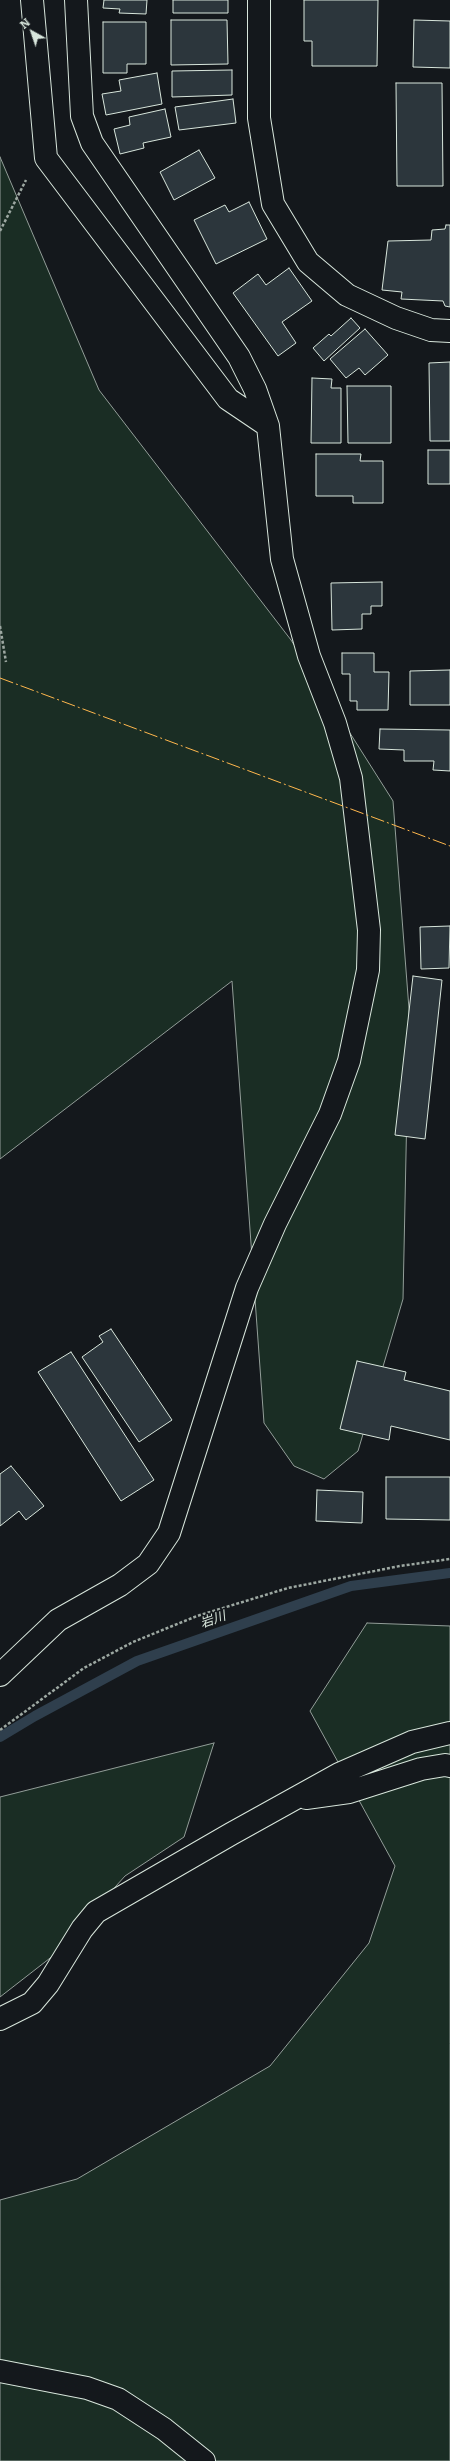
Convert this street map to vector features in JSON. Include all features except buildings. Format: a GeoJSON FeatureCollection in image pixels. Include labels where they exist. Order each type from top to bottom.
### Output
{"type":"FeatureCollection","features":[{"type":"Feature","properties":{"kind":"street"},"geometry":{"type":"LineString","coordinates":[[32,0],[46,158],[228,399],[268,426]]}},
{"type":"Feature","properties":{"kind":"street"},"geometry":{"type":"LineString","coordinates":[[0,1675],[58,1620],[120,1585],[148,1564],[169,1534],[247,1288],[275,1224],[330,1114],[349,1061],[361,1013],[368,970],[369,930],[351,778],[335,723],[309,656],[282,559],[268,426],[255,389],[239,357],[92,143],[82,116],[76,0]]}},
{"type":"Feature","properties":{"kind":"street"},"geometry":{"type":"LineString","coordinates":[[259,0],[259,118],[273,204],[308,262],[347,295],[396,318],[432,330],[450,331]]}},
{"type":"Feature","properties":{"kind":"street"},"geometry":{"type":"LineString","coordinates":[[0,2019],[32,2003],[48,1984],[82,1929],[96,1912],[339,1774],[412,1742],[450,1733]]}},
{"type":"Feature","properties":{"kind":"street"},"geometry":{"type":"LineString","coordinates":[[292,1800],[349,1792],[421,1769],[445,1765],[450,1766]]}},
{"type":"Feature","properties":{"kind":"street"},"geometry":{"type":"LineString","coordinates":[[0,2371],[87,2388],[118,2399],[164,2429],[204,2461]]}},
{"type":"Feature","properties":{"kind":"path"},"geometry":{"type":"LineString","coordinates":[[0,232],[31,171],[46,158]]}},
{"type":"Feature","properties":{"kind":"path"},"geometry":{"type":"LineString","coordinates":[[0,626],[6,662]]}},
{"type":"Feature","properties":{"kind":"path"},"geometry":{"type":"LineString","coordinates":[[0,1730],[84,1668],[133,1642],[197,1616],[288,1588],[400,1566],[450,1559]]}},
{"type":"Feature","properties":{"kind":"green space"},"geometry":{"type":"Polygon","coordinates":[[[0,157],[99,390],[291,640],[393,801],[409,1009],[403,1299],[358,1451],[324,1479],[294,1466],[264,1423],[232,981],[0,1159],[0,157]]]}},
{"type":"Feature","properties":{"kind":"green space"},"geometry":{"type":"Polygon","coordinates":[[[367,1623],[450,1626],[450,2461],[0,2461],[0,2200],[77,2179],[270,2066],[369,1943],[395,1866],[310,1711],[367,1623]]]}},
{"type":"Feature","properties":{"kind":"green space"},"geometry":{"type":"Polygon","coordinates":[[[214,1743],[184,1837],[125,1876],[54,1955],[0,1997],[0,1797],[214,1743]]]}},
{"type":"Feature","properties":{"kind":"waterway","name":"岩川"},"geometry":{"type":"LineString","coordinates":[[0,1737],[35,1716],[137,1661],[351,1586],[450,1573]]}},
{"type":"Feature","properties":{"kind":"power"},"geometry":{"type":"LineString","coordinates":[[0,678],[450,846]]}}]}
